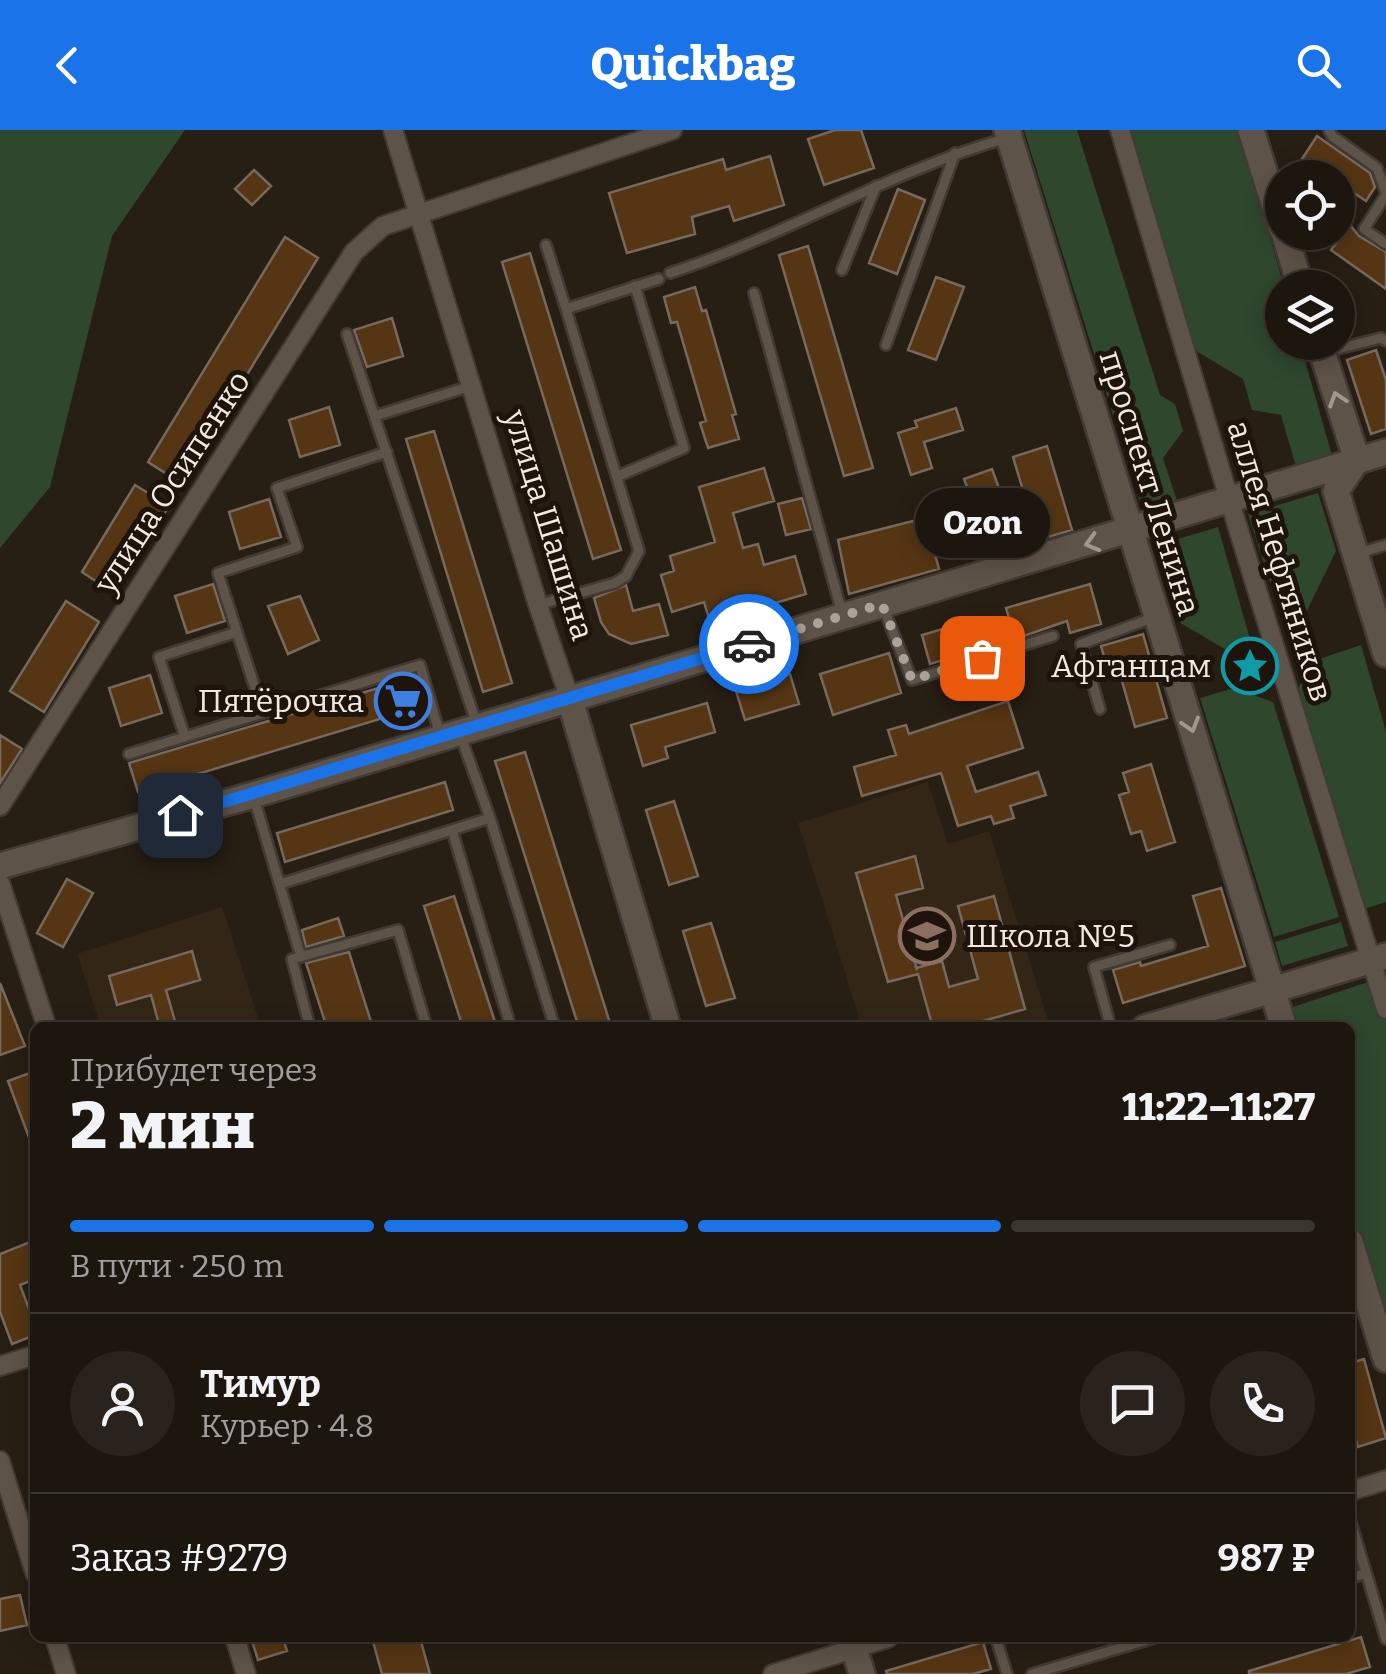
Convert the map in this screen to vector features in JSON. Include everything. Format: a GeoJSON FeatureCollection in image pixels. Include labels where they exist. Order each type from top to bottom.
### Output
{"type":"FeatureCollection","features":[{"type":"Feature","properties":{"kind":"street","name":"улица Шашина"},"geometry":{"type":"LineString","coordinates":[[392,130],[666,1022]]}},
{"type":"Feature","properties":{"kind":"street","name":"улица Осипенко"},"geometry":{"type":"LineString","coordinates":[[0,806],[354,252],[384,226],[672,130]]}},
{"type":"Feature","properties":{"kind":"street","name":"аллея Нефтяников"},"geometry":{"type":"LineString","coordinates":[[1120,130],[1229,499],[1378,958],[1386,1009]]}},
{"type":"Feature","properties":{"kind":"street"},"geometry":{"type":"LineString","coordinates":[[1251,130],[1265,174]]}},
{"type":"Feature","properties":{"kind":"street","name":"проспект Ленина"},"geometry":{"type":"LineString","coordinates":[[1008,134],[1282,1022]]}},
{"type":"Feature","properties":{"kind":"street"},"geometry":{"type":"LineString","coordinates":[[1325,360],[1357,460]]}},
{"type":"Feature","properties":{"kind":"street"},"geometry":{"type":"LineString","coordinates":[[0,866],[253,795],[1386,452]]}},
{"type":"Feature","properties":{"kind":"street"},"geometry":{"type":"LineString","coordinates":[[1357,460],[1336,490],[1386,654]]}},
{"type":"Feature","properties":{"kind":"street"},"geometry":{"type":"LineString","coordinates":[[0,883],[44,1022]]}},
{"type":"Feature","properties":{"kind":"street"},"geometry":{"type":"LineString","coordinates":[[1188,1021],[1378,958]]}},
{"type":"Feature","properties":{"kind":"street"},"geometry":{"type":"LineString","coordinates":[[1355,1258],[1386,1360]]}},
{"type":"Feature","properties":{"kind":"street"},"geometry":{"type":"LineString","coordinates":[[0,1366],[30,1357]]}},
{"type":"Feature","properties":{"kind":"street"},"geometry":{"type":"LineString","coordinates":[[0,1461],[30,1557]]}},
{"type":"Feature","properties":{"kind":"street"},"geometry":{"type":"LineString","coordinates":[[1355,1489],[1386,1480]]}},
{"type":"Feature","properties":{"kind":"street"},"geometry":{"type":"LineString","coordinates":[[56,1642],[66,1674]]}},
{"type":"Feature","properties":{"kind":"street"},"geometry":{"type":"LineString","coordinates":[[236,1642],[246,1674]]}},
{"type":"Feature","properties":{"kind":"street"},"geometry":{"type":"LineString","coordinates":[[773,1674],[853,1643],[862,1674]]}},
{"type":"Feature","properties":{"kind":"lane"},"geometry":{"type":"LineString","coordinates":[[1328,130],[1377,168],[1386,194],[1364,228],[1386,244]]}},
{"type":"Feature","properties":{"kind":"lane"},"geometry":{"type":"LineString","coordinates":[[670,272],[717,258],[876,186],[1008,134]]}},
{"type":"Feature","properties":{"kind":"lane"},"geometry":{"type":"LineString","coordinates":[[886,345],[955,153]]}},
{"type":"Feature","properties":{"kind":"lane"},"geometry":{"type":"LineString","coordinates":[[842,270],[876,186]]}},
{"type":"Feature","properties":{"kind":"lane"},"geometry":{"type":"LineString","coordinates":[[538,605],[615,583],[626,576],[639,551],[546,245]]}},
{"type":"Feature","properties":{"kind":"lane"},"geometry":{"type":"LineString","coordinates":[[566,309],[660,279]]}},
{"type":"Feature","properties":{"kind":"lane"},"geometry":{"type":"LineString","coordinates":[[618,476],[684,448],[635,286]]}},
{"type":"Feature","properties":{"kind":"lane"},"geometry":{"type":"LineString","coordinates":[[754,293],[842,616]]}},
{"type":"Feature","properties":{"kind":"lane"},"geometry":{"type":"LineString","coordinates":[[347,334],[387,452],[459,733],[490,818],[553,1022]]}},
{"type":"Feature","properties":{"kind":"lane"},"geometry":{"type":"LineString","coordinates":[[1355,342],[1381,338],[1386,341]]}},
{"type":"Feature","properties":{"kind":"lane"},"geometry":{"type":"LineString","coordinates":[[375,416],[471,386]]}},
{"type":"Feature","properties":{"kind":"lane"},"geometry":{"type":"LineString","coordinates":[[263,713],[218,573],[296,548],[277,488],[387,452]]}},
{"type":"Feature","properties":{"kind":"lane"},"geometry":{"type":"LineString","coordinates":[[1356,554],[1386,545]]}},
{"type":"Feature","properties":{"kind":"lane"},"geometry":{"type":"LineString","coordinates":[[882,604],[912,680],[1053,636]]}},
{"type":"Feature","properties":{"kind":"lane"},"geometry":{"type":"LineString","coordinates":[[1100,709],[1081,644],[1158,616]]}},
{"type":"Feature","properties":{"kind":"lane"},"geometry":{"type":"LineString","coordinates":[[185,737],[159,657],[237,632]]}},
{"type":"Feature","properties":{"kind":"lane"},"geometry":{"type":"LineString","coordinates":[[129,754],[420,665],[459,733]]}},
{"type":"Feature","properties":{"kind":"lane"},"geometry":{"type":"LineString","coordinates":[[253,795],[301,956]]}},
{"type":"Feature","properties":{"kind":"lane"},"geometry":{"type":"LineString","coordinates":[[280,884],[490,818]]}},
{"type":"Feature","properties":{"kind":"lane"},"geometry":{"type":"LineString","coordinates":[[452,830],[509,1022]]}},
{"type":"Feature","properties":{"kind":"lane"},"geometry":{"type":"LineString","coordinates":[[308,1022],[292,959],[398,930],[423,1022]]}},
{"type":"Feature","properties":{"kind":"lane"},"geometry":{"type":"LineString","coordinates":[[1109,1022],[1094,967],[1170,945]]}},
{"type":"Feature","properties":{"kind":"lane"},"geometry":{"type":"LineString","coordinates":[[1355,1537],[1386,1639]]}},
{"type":"Feature","properties":{"kind":"lane"},"geometry":{"type":"LineString","coordinates":[[1355,1576],[1366,1573]]}},
{"type":"Feature","properties":{"kind":"lane"},"geometry":{"type":"LineString","coordinates":[[997,1642],[1007,1674]]}},
{"type":"Feature","properties":{"kind":"lane"},"geometry":{"type":"LineString","coordinates":[[1032,1674],[1140,1642]]}},
{"type":"Feature","properties":{"kind":"shaded area","name":"Школа №5"},"geometry":{"type":"Polygon","coordinates":[[[928,782],[948,844],[989,831],[1048,1022],[860,1022],[798,823],[928,782]]]}},
{"type":"Feature","properties":{"kind":"shaded area"},"geometry":{"type":"Polygon","coordinates":[[[222,907],[259,1022],[99,1022],[77,954],[222,907]]]}},
{"type":"Feature","properties":{"kind":"green space"},"geometry":{"type":"Polygon","coordinates":[[[0,130],[185,130],[112,236],[50,487],[0,548],[0,130]]]}},
{"type":"Feature","properties":{"kind":"green space"},"geometry":{"type":"Polygon","coordinates":[[[1024,130],[1077,130],[1160,395],[1175,404],[1183,431],[1163,458],[1179,507],[1145,517],[1024,130]]]}},
{"type":"Feature","properties":{"kind":"green space"},"geometry":{"type":"Polygon","coordinates":[[[1128,130],[1240,130],[1265,219],[1265,250],[1274,250],[1279,270],[1265,270],[1265,360],[1305,360],[1333,459],[1297,470],[1281,415],[1252,410],[1243,379],[1183,343],[1128,130]]]}},
{"type":"Feature","properties":{"kind":"green space"},"geometry":{"type":"Polygon","coordinates":[[[1318,493],[1336,551],[1298,629],[1284,625],[1248,514],[1318,493]]]}},
{"type":"Feature","properties":{"kind":"green space"},"geometry":{"type":"Polygon","coordinates":[[[1218,527],[1250,639],[1238,657],[1179,622],[1155,546],[1218,527]]]}},
{"type":"Feature","properties":{"kind":"green space"},"geometry":{"type":"Polygon","coordinates":[[[1361,645],[1386,732],[1386,902],[1364,909],[1296,692],[1313,661],[1361,645]]]}},
{"type":"Feature","properties":{"kind":"green space"},"geometry":{"type":"Polygon","coordinates":[[[1244,685],[1256,696],[1273,702],[1339,917],[1274,937],[1200,698],[1244,685]]]}},
{"type":"Feature","properties":{"kind":"green space"},"geometry":{"type":"Polygon","coordinates":[[[1341,922],[1348,946],[1282,966],[1275,942],[1341,922]]]}},
{"type":"Feature","properties":{"kind":"green space"},"geometry":{"type":"Polygon","coordinates":[[[1386,976],[1386,1344],[1355,1239],[1355,1022],[1291,1022],[1287,1009],[1386,976]]]}},
{"type":"Feature","properties":{"kind":"building"},"geometry":{"type":"Polygon","coordinates":[[[835,130],[861,130],[874,168],[824,185],[808,139],[835,130]]]}},
{"type":"Feature","properties":{"kind":"building"},"geometry":{"type":"Polygon","coordinates":[[[1317,136],[1351,160],[1303,160],[1317,136]]]}},
{"type":"Feature","properties":{"kind":"building"},"geometry":{"type":"Polygon","coordinates":[[[770,156],[784,205],[734,221],[729,206],[692,217],[695,234],[627,253],[609,193],[723,159],[726,170],[770,156]]]}},
{"type":"Feature","properties":{"kind":"building"},"geometry":{"type":"Polygon","coordinates":[[[1355,163],[1370,173],[1375,187],[1366,201],[1355,194],[1355,163]]]}},
{"type":"Feature","properties":{"kind":"building"},"geometry":{"type":"Polygon","coordinates":[[[254,170],[271,186],[252,205],[235,189],[254,170]]]}},
{"type":"Feature","properties":{"kind":"building"},"geometry":{"type":"Polygon","coordinates":[[[898,189],[925,200],[897,274],[869,263],[898,189]]]}},
{"type":"Feature","properties":{"kind":"building"},"geometry":{"type":"Polygon","coordinates":[[[1355,231],[1386,252],[1386,289],[1331,250],[1355,250],[1355,231]]]}},
{"type":"Feature","properties":{"kind":"building"},"geometry":{"type":"Polygon","coordinates":[[[285,237],[318,258],[181,483],[148,462],[285,237]]]}},
{"type":"Feature","properties":{"kind":"building"},"geometry":{"type":"Polygon","coordinates":[[[808,246],[873,468],[844,476],[779,255],[808,246]]]}},
{"type":"Feature","properties":{"kind":"building"},"geometry":{"type":"Polygon","coordinates":[[[530,253],[621,550],[593,559],[502,262],[530,253]]]}},
{"type":"Feature","properties":{"kind":"building"},"geometry":{"type":"Polygon","coordinates":[[[936,277],[964,287],[936,360],[908,350],[936,277]]]}},
{"type":"Feature","properties":{"kind":"building"},"geometry":{"type":"Polygon","coordinates":[[[695,287],[702,311],[706,310],[736,414],[732,415],[739,439],[708,448],[700,423],[706,421],[677,322],[671,323],[664,297],[695,287]]]}},
{"type":"Feature","properties":{"kind":"building"},"geometry":{"type":"Polygon","coordinates":[[[392,318],[403,356],[367,367],[354,330],[392,318]]]}},
{"type":"Feature","properties":{"kind":"building"},"geometry":{"type":"Polygon","coordinates":[[[1376,350],[1386,380],[1386,429],[1371,434],[1347,360],[1376,350]]]}},
{"type":"Feature","properties":{"kind":"building"},"geometry":{"type":"Polygon","coordinates":[[[329,407],[340,445],[300,457],[289,420],[329,407]]]}},
{"type":"Feature","properties":{"kind":"building"},"geometry":{"type":"Polygon","coordinates":[[[956,408],[963,430],[924,442],[932,468],[911,475],[898,433],[917,427],[915,421],[956,408]]]}},
{"type":"Feature","properties":{"kind":"building"},"geometry":{"type":"Polygon","coordinates":[[[434,431],[512,683],[483,692],[406,439],[434,431]]]}},
{"type":"Feature","properties":{"kind":"building"},"geometry":{"type":"Polygon","coordinates":[[[1047,446],[1072,530],[1038,540],[1013,457],[1047,446]]]}},
{"type":"Feature","properties":{"kind":"building"},"geometry":{"type":"Polygon","coordinates":[[[764,468],[774,501],[733,513],[743,548],[758,544],[764,565],[795,556],[806,594],[710,622],[704,602],[672,612],[661,575],[674,571],[670,556],[715,542],[699,487],[764,468]]]}},
{"type":"Feature","properties":{"kind":"building"},"geometry":{"type":"Polygon","coordinates":[[[992,469],[1020,546],[998,552],[986,511],[977,515],[964,479],[992,469]]]}},
{"type":"Feature","properties":{"kind":"building"},"geometry":{"type":"Polygon","coordinates":[[[135,485],[169,506],[115,594],[82,572],[135,485]]]}},
{"type":"Feature","properties":{"kind":"building"},"geometry":{"type":"Polygon","coordinates":[[[802,498],[811,529],[786,535],[778,504],[802,498]]]}},
{"type":"Feature","properties":{"kind":"building"},"geometry":{"type":"Polygon","coordinates":[[[269,499],[281,537],[240,549],[229,512],[269,499]]]}},
{"type":"Feature","properties":{"kind":"building"},"geometry":{"type":"Polygon","coordinates":[[[925,518],[939,569],[849,594],[838,540],[925,518]]]}},
{"type":"Feature","properties":{"kind":"building"},"geometry":{"type":"Polygon","coordinates":[[[213,584],[225,621],[187,633],[175,596],[213,584]]]}},
{"type":"Feature","properties":{"kind":"building"},"geometry":{"type":"Polygon","coordinates":[[[1090,584],[1101,624],[1070,633],[1067,621],[1015,639],[1006,608],[1090,584]]]}},
{"type":"Feature","properties":{"kind":"building"},"geometry":{"type":"Polygon","coordinates":[[[626,585],[633,611],[659,604],[668,635],[631,644],[609,634],[594,598],[626,585]]]}},
{"type":"Feature","properties":{"kind":"building"},"geometry":{"type":"Polygon","coordinates":[[[300,596],[319,640],[288,654],[268,606],[300,596]]]}},
{"type":"Feature","properties":{"kind":"building"},"geometry":{"type":"Polygon","coordinates":[[[66,601],[99,622],[44,712],[10,691],[66,601]]]}},
{"type":"Feature","properties":{"kind":"building"},"geometry":{"type":"Polygon","coordinates":[[[976,619],[984,648],[930,664],[922,635],[976,619]]]}},
{"type":"Feature","properties":{"kind":"building"},"geometry":{"type":"Polygon","coordinates":[[[1143,634],[1167,718],[1135,727],[1120,674],[1110,677],[1101,646],[1143,634]]]}},
{"type":"Feature","properties":{"kind":"building"},"geometry":{"type":"Polygon","coordinates":[[[889,653],[901,693],[833,715],[820,674],[889,653]]]}},
{"type":"Feature","properties":{"kind":"building"},"geometry":{"type":"Polygon","coordinates":[[[790,674],[799,704],[745,720],[736,691],[790,674]]]}},
{"type":"Feature","properties":{"kind":"building"},"geometry":{"type":"Polygon","coordinates":[[[150,675],[162,713],[121,726],[109,688],[150,675]]]}},
{"type":"Feature","properties":{"kind":"building"},"geometry":{"type":"Polygon","coordinates":[[[415,677],[423,706],[138,792],[129,763],[415,677]]]}},
{"type":"Feature","properties":{"kind":"building"},"geometry":{"type":"Polygon","coordinates":[[[1008,701],[1023,748],[967,766],[976,792],[1038,772],[1046,795],[1010,806],[1014,818],[994,824],[991,816],[958,826],[941,773],[862,796],[854,767],[896,755],[888,730],[906,725],[909,734],[1008,701]]]}},
{"type":"Feature","properties":{"kind":"building"},"geometry":{"type":"Polygon","coordinates":[[[707,703],[715,732],[665,747],[668,758],[643,766],[631,725],[707,703]]]}},
{"type":"Feature","properties":{"kind":"building"},"geometry":{"type":"Polygon","coordinates":[[[0,735],[22,749],[0,783],[0,735]]]}},
{"type":"Feature","properties":{"kind":"building"},"geometry":{"type":"Polygon","coordinates":[[[525,752],[609,1020],[577,1022],[495,761],[525,752]]]}},
{"type":"Feature","properties":{"kind":"building"},"geometry":{"type":"Polygon","coordinates":[[[1151,764],[1175,842],[1147,851],[1141,831],[1131,834],[1119,795],[1129,792],[1123,773],[1151,764]]]}},
{"type":"Feature","properties":{"kind":"building"},"geometry":{"type":"Polygon","coordinates":[[[445,782],[453,810],[285,862],[277,833],[445,782]]]}},
{"type":"Feature","properties":{"kind":"building"},"geometry":{"type":"Polygon","coordinates":[[[674,801],[698,876],[669,885],[646,810],[674,801]]]}},
{"type":"Feature","properties":{"kind":"building"},"geometry":{"type":"Polygon","coordinates":[[[915,856],[923,888],[896,895],[916,968],[942,961],[949,987],[978,979],[958,906],[994,896],[1025,1009],[980,1022],[931,1022],[918,974],[888,982],[856,873],[915,856]]]}},
{"type":"Feature","properties":{"kind":"building"},"geometry":{"type":"Polygon","coordinates":[[[67,879],[93,893],[63,947],[37,933],[67,879]]]}},
{"type":"Feature","properties":{"kind":"building"},"geometry":{"type":"Polygon","coordinates":[[[1221,888],[1245,966],[1123,1003],[1113,970],[1208,946],[1193,896],[1221,888]]]}},
{"type":"Feature","properties":{"kind":"building"},"geometry":{"type":"Polygon","coordinates":[[[454,896],[495,1022],[461,1022],[424,906],[454,896]]]}},
{"type":"Feature","properties":{"kind":"building"},"geometry":{"type":"Polygon","coordinates":[[[338,918],[344,936],[306,947],[302,930],[338,918]]]}},
{"type":"Feature","properties":{"kind":"building"},"geometry":{"type":"Polygon","coordinates":[[[711,923],[735,998],[706,1006],[683,931],[711,923]]]}},
{"type":"Feature","properties":{"kind":"building"},"geometry":{"type":"Polygon","coordinates":[[[192,951],[200,980],[166,990],[175,1022],[158,1022],[151,995],[117,1005],[109,976],[192,951]]]}},
{"type":"Feature","properties":{"kind":"building"},"geometry":{"type":"Polygon","coordinates":[[[349,952],[371,1022],[325,1022],[306,963],[349,952]]]}},
{"type":"Feature","properties":{"kind":"building"},"geometry":{"type":"Polygon","coordinates":[[[0,983],[25,1046],[0,1055],[0,983]]]}},
{"type":"Feature","properties":{"kind":"building"},"geometry":{"type":"Polygon","coordinates":[[[30,1073],[30,1140],[8,1081],[30,1073]]]}},
{"type":"Feature","properties":{"kind":"building"},"geometry":{"type":"Polygon","coordinates":[[[30,1242],[30,1281],[20,1285],[30,1312],[30,1337],[12,1344],[0,1312],[0,1254],[30,1242]]]}},
{"type":"Feature","properties":{"kind":"building"},"geometry":{"type":"Polygon","coordinates":[[[1364,1359],[1386,1438],[1358,1447],[1355,1437],[1355,1362],[1364,1359]]]}},
{"type":"Feature","properties":{"kind":"building"},"geometry":{"type":"Polygon","coordinates":[[[20,1595],[27,1625],[0,1631],[0,1599],[20,1595]]]}},
{"type":"Feature","properties":{"kind":"building"},"geometry":{"type":"Polygon","coordinates":[[[1361,1637],[1370,1667],[1346,1674],[1249,1674],[1345,1642],[1355,1642],[1361,1637]]]}},
{"type":"Feature","properties":{"kind":"building"},"geometry":{"type":"Polygon","coordinates":[[[252,1642],[284,1642],[287,1651],[258,1660],[252,1642]]]}},
{"type":"Feature","properties":{"kind":"building"},"geometry":{"type":"Polygon","coordinates":[[[373,1642],[421,1642],[430,1674],[382,1674],[373,1642]]]}},
{"type":"Feature","properties":{"kind":"building"},"geometry":{"type":"Polygon","coordinates":[[[983,1642],[991,1669],[973,1674],[886,1671],[983,1642]]]}},
{"type":"Feature","properties":{"kind":"way so far"},"geometry":{"type":"LineString","coordinates":[[749,644],[882,604],[912,680],[982,658]]}},
{"type":"Feature","properties":{"kind":"place","name":"Ozon"},"geometry":{"type":"Point","coordinates":[982,658]}},
{"type":"Feature","properties":{"kind":"place","name":"Афганцам"},"geometry":{"type":"Point","coordinates":[1250,666]}},
{"type":"Feature","properties":{"kind":"place","name":"Пятёрочка"},"geometry":{"type":"Point","coordinates":[403,701]}},
{"type":"Feature","properties":{"kind":"place","name":"Школа №5"},"geometry":{"type":"Point","coordinates":[927,936]}},
{"type":"Feature","properties":{"kind":"route"},"geometry":{"type":"LineString","coordinates":[[180,815],[749,644]]}}]}
